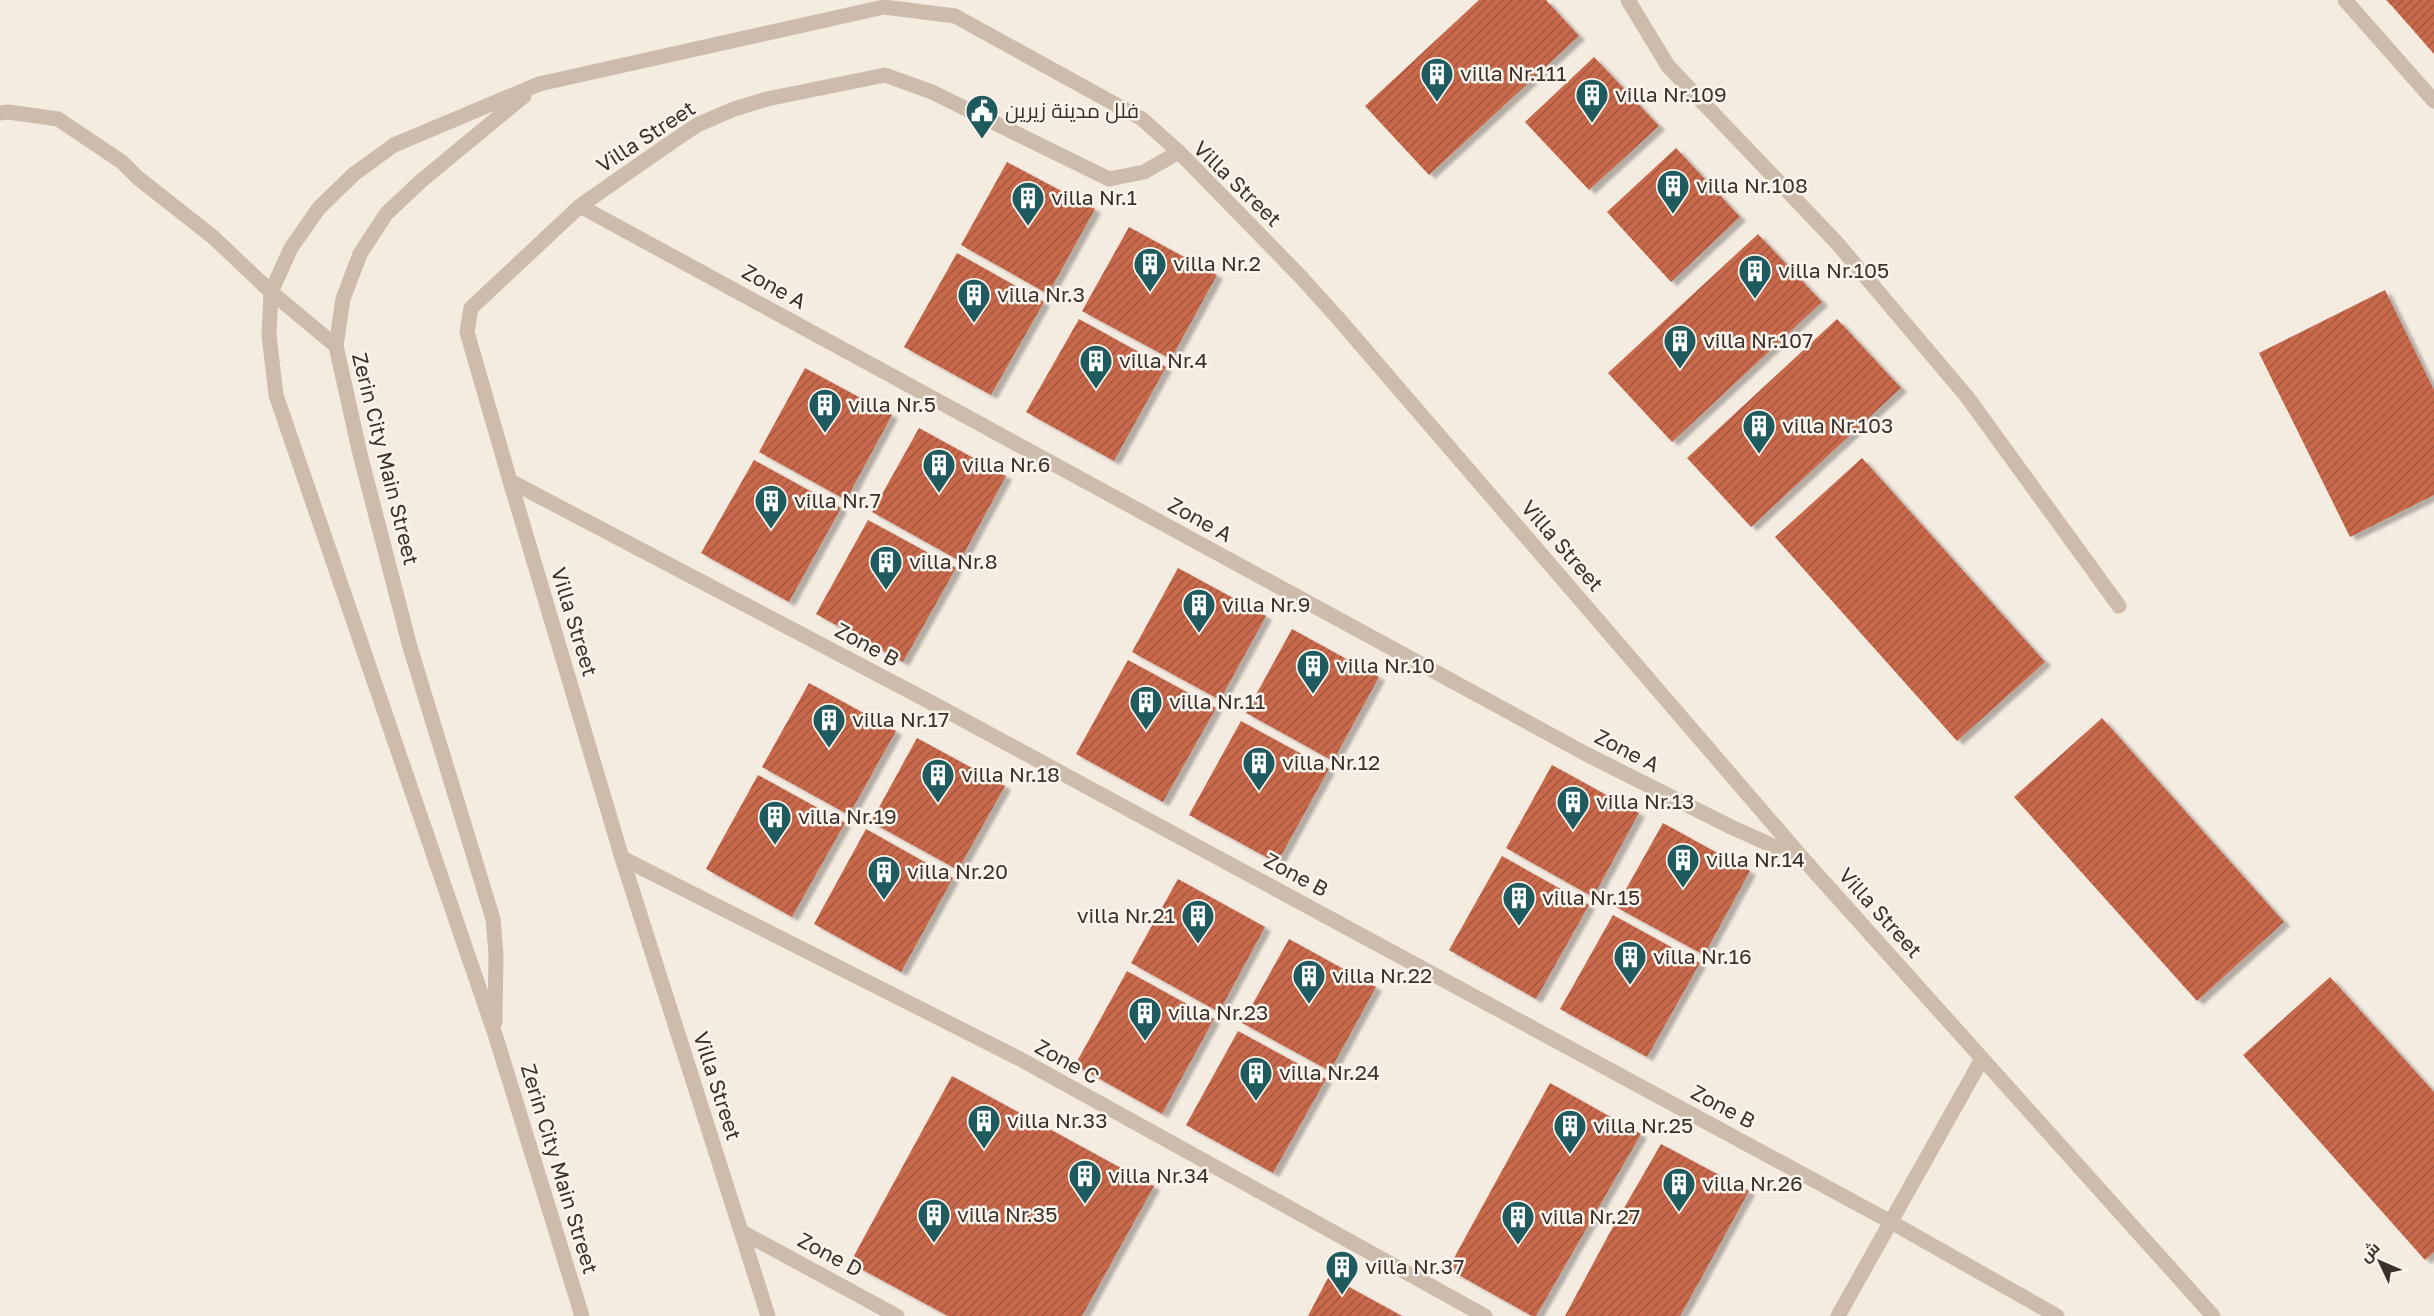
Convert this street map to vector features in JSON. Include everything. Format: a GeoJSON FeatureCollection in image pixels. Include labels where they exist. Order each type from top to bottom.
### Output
{"type":"FeatureCollection","features":[{"type":"Feature","properties":{"kind":"street"},"geometry":{"type":"LineString","coordinates":[[1628,0],[1668,66],[1837,243],[1968,398],[2119,606]]}},
{"type":"Feature","properties":{"kind":"street"},"geometry":{"type":"LineString","coordinates":[[2344,0],[2434,101]]}},
{"type":"Feature","properties":{"kind":"street"},"geometry":{"type":"LineString","coordinates":[[539,84],[884,7],[955,16],[1142,119],[1179,152]]}},
{"type":"Feature","properties":{"kind":"street","name":"Villa Street"},"geometry":{"type":"LineString","coordinates":[[768,1316],[622,858],[467,332],[471,308],[580,206],[706,121],[767,99],[885,75],[932,92],[1109,179],[1144,172],[1179,152],[1337,317],[1805,861],[2213,1316]]}},
{"type":"Feature","properties":{"kind":"street","name":"Zerin City Main Street"},"geometry":{"type":"LineString","coordinates":[[539,84],[394,146],[354,174],[319,208],[291,248],[271,292],[270,335],[276,395],[495,1034],[582,1316]]}},
{"type":"Feature","properties":{"kind":"street","name":"Zerin City Main Street"},"geometry":{"type":"LineString","coordinates":[[495,1034],[496,954],[493,919],[410,647],[360,454],[336,346],[343,299],[360,254],[386,214],[421,181],[539,84]]}},
{"type":"Feature","properties":{"kind":"street"},"geometry":{"type":"LineString","coordinates":[[0,113],[8,112],[58,119],[122,162],[138,178],[213,237],[271,292],[336,346]]}},
{"type":"Feature","properties":{"kind":"street","name":"Zone A"},"geometry":{"type":"LineString","coordinates":[[580,206],[1586,754],[1731,827],[1805,861]]}},
{"type":"Feature","properties":{"kind":"street","name":"Zone B"},"geometry":{"type":"LineString","coordinates":[[510,481],[934,704],[1892,1222],[2057,1316]]}},
{"type":"Feature","properties":{"kind":"street","name":"Zone C"},"geometry":{"type":"LineString","coordinates":[[622,858],[1020,1059],[1485,1316]]}},
{"type":"Feature","properties":{"kind":"street"},"geometry":{"type":"LineString","coordinates":[[1838,1316],[1982,1059]]}},
{"type":"Feature","properties":{"kind":"street","name":"Zone D"},"geometry":{"type":"LineString","coordinates":[[742,1232],[897,1316]]}},
{"type":"Feature","properties":{"kind":"building"},"geometry":{"type":"Polygon","coordinates":[[[1479,0],[1546,0],[1579,36],[1429,175],[1365,106],[1479,0]]]}},
{"type":"Feature","properties":{"kind":"building"},"geometry":{"type":"Polygon","coordinates":[[[2386,0],[2434,0],[2434,54],[2392,6],[2386,0]]]}},
{"type":"Feature","properties":{"kind":"building","name":"villa Nr.109"},"geometry":{"type":"Polygon","coordinates":[[[1594,57],[1659,126],[1589,190],[1525,122],[1594,57]]]}},
{"type":"Feature","properties":{"kind":"building","name":"villa Nr.108"},"geometry":{"type":"Polygon","coordinates":[[[1676,148],[1740,217],[1671,282],[1607,212],[1676,148]]]}},
{"type":"Feature","properties":{"kind":"building","name":"villa Nr.1"},"geometry":{"type":"Polygon","coordinates":[[[1007,162],[1095,209],[1048,294],[961,245],[1007,162]]]}},
{"type":"Feature","properties":{"kind":"building","name":"villa Nr.2"},"geometry":{"type":"Polygon","coordinates":[[[1129,227],[1217,275],[1171,359],[1082,311],[1129,227]]]}},
{"type":"Feature","properties":{"kind":"building"},"geometry":{"type":"Polygon","coordinates":[[[1758,234],[1822,302],[1672,442],[1608,373],[1758,234]]]}},
{"type":"Feature","properties":{"kind":"building","name":"villa Nr.3"},"geometry":{"type":"Polygon","coordinates":[[[957,253],[1044,302],[991,395],[904,347],[957,253]]]}},
{"type":"Feature","properties":{"kind":"building"},"geometry":{"type":"Polygon","coordinates":[[[2385,290],[2434,390],[2434,495],[2350,537],[2259,353],[2385,290]]]}},
{"type":"Feature","properties":{"kind":"building","name":"villa Nr.4"},"geometry":{"type":"Polygon","coordinates":[[[1079,319],[1166,367],[1114,461],[1026,412],[1079,319]]]}},
{"type":"Feature","properties":{"kind":"building"},"geometry":{"type":"Polygon","coordinates":[[[1837,319],[1901,388],[1751,527],[1687,458],[1837,319]]]}},
{"type":"Feature","properties":{"kind":"building","name":"villa Nr.5"},"geometry":{"type":"Polygon","coordinates":[[[805,368],[892,415],[846,500],[759,452],[805,368]]]}},
{"type":"Feature","properties":{"kind":"building","name":"villa Nr.6"},"geometry":{"type":"Polygon","coordinates":[[[919,428],[1006,476],[960,561],[872,512],[919,428]]]}},
{"type":"Feature","properties":{"kind":"building"},"geometry":{"type":"Polygon","coordinates":[[[1862,458],[2045,662],[1957,741],[1775,537],[1862,458]]]}},
{"type":"Feature","properties":{"kind":"building","name":"villa Nr.7"},"geometry":{"type":"Polygon","coordinates":[[[754,460],[841,508],[789,602],[701,553],[754,460]]]}},
{"type":"Feature","properties":{"kind":"building","name":"villa Nr.8"},"geometry":{"type":"Polygon","coordinates":[[[868,520],[956,568],[903,662],[816,614],[868,520]]]}},
{"type":"Feature","properties":{"kind":"building","name":"villa Nr.9"},"geometry":{"type":"Polygon","coordinates":[[[1178,568],[1266,616],[1220,700],[1132,652],[1178,568]]]}},
{"type":"Feature","properties":{"kind":"building","name":"villa Nr.10"},"geometry":{"type":"Polygon","coordinates":[[[1292,629],[1379,677],[1333,761],[1246,713],[1292,629]]]}},
{"type":"Feature","properties":{"kind":"building","name":"villa Nr.11"},"geometry":{"type":"Polygon","coordinates":[[[1128,660],[1216,708],[1163,802],[1076,754],[1128,660]]]}},
{"type":"Feature","properties":{"kind":"building","name":"villa Nr.17"},"geometry":{"type":"Polygon","coordinates":[[[809,683],[896,731],[849,815],[762,767],[809,683]]]}},
{"type":"Feature","properties":{"kind":"building"},"geometry":{"type":"Polygon","coordinates":[[[2102,718],[2284,922],[2197,1001],[2014,797],[2102,718]]]}},
{"type":"Feature","properties":{"kind":"building","name":"villa Nr.12"},"geometry":{"type":"Polygon","coordinates":[[[1241,721],[1329,769],[1277,863],[1189,815],[1241,721]]]}},
{"type":"Feature","properties":{"kind":"building","name":"villa Nr.18"},"geometry":{"type":"Polygon","coordinates":[[[917,738],[1005,786],[958,870],[871,822],[917,738]]]}},
{"type":"Feature","properties":{"kind":"building","name":"villa Nr.13"},"geometry":{"type":"Polygon","coordinates":[[[1552,765],[1639,813],[1593,897],[1506,848],[1552,765]]]}},
{"type":"Feature","properties":{"kind":"building","name":"villa Nr.19"},"geometry":{"type":"Polygon","coordinates":[[[758,775],[845,823],[792,917],[706,869],[758,775]]]}},
{"type":"Feature","properties":{"kind":"building","name":"villa Nr.14"},"geometry":{"type":"Polygon","coordinates":[[[1663,823],[1750,871],[1704,955],[1616,907],[1663,823]]]}},
{"type":"Feature","properties":{"kind":"building","name":"villa Nr.20"},"geometry":{"type":"Polygon","coordinates":[[[866,829],[953,878],[901,972],[814,924],[866,829]]]}},
{"type":"Feature","properties":{"kind":"building","name":"villa Nr.15"},"geometry":{"type":"Polygon","coordinates":[[[1502,856],[1589,905],[1536,999],[1449,950],[1502,856]]]}},
{"type":"Feature","properties":{"kind":"building","name":"villa Nr.21"},"geometry":{"type":"Polygon","coordinates":[[[1178,879],[1265,927],[1219,1012],[1131,963],[1178,879]]]}},
{"type":"Feature","properties":{"kind":"building","name":"villa Nr.16"},"geometry":{"type":"Polygon","coordinates":[[[1613,915],[1700,963],[1647,1057],[1560,1009],[1613,915]]]}},
{"type":"Feature","properties":{"kind":"building","name":"villa Nr.22"},"geometry":{"type":"Polygon","coordinates":[[[1289,939],[1376,987],[1330,1071],[1242,1023],[1289,939]]]}},
{"type":"Feature","properties":{"kind":"building","name":"villa Nr.23"},"geometry":{"type":"Polygon","coordinates":[[[1127,971],[1214,1019],[1162,1114],[1075,1065],[1127,971]]]}},
{"type":"Feature","properties":{"kind":"building"},"geometry":{"type":"Polygon","coordinates":[[[2330,977],[2434,1092],[2434,1252],[2425,1260],[2243,1055],[2330,977]]]}},
{"type":"Feature","properties":{"kind":"building","name":"villa Nr.24"},"geometry":{"type":"Polygon","coordinates":[[[1238,1031],[1326,1079],[1273,1173],[1186,1125],[1238,1031]]]}},
{"type":"Feature","properties":{"kind":"building"},"geometry":{"type":"Polygon","coordinates":[[[952,1076],[1154,1186],[1082,1316],[948,1316],[850,1263],[952,1076]]]}},
{"type":"Feature","properties":{"kind":"building"},"geometry":{"type":"Polygon","coordinates":[[[1550,1083],[1641,1134],[1536,1316],[1532,1316],[1448,1269],[1550,1083]]]}},
{"type":"Feature","properties":{"kind":"building","name":"villa Nr.26"},"geometry":{"type":"Polygon","coordinates":[[[1661,1144],[1749,1191],[1698,1284],[1680,1316],[1565,1316],[1609,1234],[1661,1144]]]}},
{"type":"Feature","properties":{"kind":"building","name":"villa Nr.37"},"geometry":{"type":"Polygon","coordinates":[[[1329,1276],[1402,1316],[1308,1316],[1329,1276]]]}},
{"type":"Feature","properties":{"kind":"place","name":"villa Nr.111"},"geometry":{"type":"Point","coordinates":[1437,103]}},
{"type":"Feature","properties":{"kind":"place","name":"villa Nr.109"},"geometry":{"type":"Point","coordinates":[1592,124]}},
{"type":"Feature","properties":{"kind":"place","name":"فلل مدينة زيرين"},"geometry":{"type":"Point","coordinates":[982,140]}},
{"type":"Feature","properties":{"kind":"place","name":"villa Nr.108"},"geometry":{"type":"Point","coordinates":[1673,215]}},
{"type":"Feature","properties":{"kind":"place","name":"villa Nr.1"},"geometry":{"type":"Point","coordinates":[1028,227]}},
{"type":"Feature","properties":{"kind":"place","name":"villa Nr.2"},"geometry":{"type":"Point","coordinates":[1150,293]}},
{"type":"Feature","properties":{"kind":"place","name":"villa Nr.105"},"geometry":{"type":"Point","coordinates":[1755,300]}},
{"type":"Feature","properties":{"kind":"place","name":"villa Nr.3"},"geometry":{"type":"Point","coordinates":[974,324]}},
{"type":"Feature","properties":{"kind":"place","name":"villa Nr.107"},"geometry":{"type":"Point","coordinates":[1680,370]}},
{"type":"Feature","properties":{"kind":"place","name":"villa Nr.4"},"geometry":{"type":"Point","coordinates":[1096,390]}},
{"type":"Feature","properties":{"kind":"place","name":"villa Nr.5"},"geometry":{"type":"Point","coordinates":[825,434]}},
{"type":"Feature","properties":{"kind":"place","name":"villa Nr.103"},"geometry":{"type":"Point","coordinates":[1759,455]}},
{"type":"Feature","properties":{"kind":"place","name":"villa Nr.6"},"geometry":{"type":"Point","coordinates":[939,494]}},
{"type":"Feature","properties":{"kind":"place","name":"villa Nr.7"},"geometry":{"type":"Point","coordinates":[771,530]}},
{"type":"Feature","properties":{"kind":"place","name":"villa Nr.8"},"geometry":{"type":"Point","coordinates":[886,591]}},
{"type":"Feature","properties":{"kind":"place","name":"villa Nr.9"},"geometry":{"type":"Point","coordinates":[1199,634]}},
{"type":"Feature","properties":{"kind":"place","name":"villa Nr.10"},"geometry":{"type":"Point","coordinates":[1313,695]}},
{"type":"Feature","properties":{"kind":"place","name":"villa Nr.11"},"geometry":{"type":"Point","coordinates":[1146,731]}},
{"type":"Feature","properties":{"kind":"place","name":"villa Nr.17"},"geometry":{"type":"Point","coordinates":[829,749]}},
{"type":"Feature","properties":{"kind":"place","name":"villa Nr.12"},"geometry":{"type":"Point","coordinates":[1259,792]}},
{"type":"Feature","properties":{"kind":"place","name":"villa Nr.18"},"geometry":{"type":"Point","coordinates":[938,804]}},
{"type":"Feature","properties":{"kind":"place","name":"villa Nr.13"},"geometry":{"type":"Point","coordinates":[1573,831]}},
{"type":"Feature","properties":{"kind":"place","name":"villa Nr.19"},"geometry":{"type":"Point","coordinates":[775,846]}},
{"type":"Feature","properties":{"kind":"place","name":"villa Nr.14"},"geometry":{"type":"Point","coordinates":[1683,889]}},
{"type":"Feature","properties":{"kind":"place","name":"villa Nr.20"},"geometry":{"type":"Point","coordinates":[884,901]}},
{"type":"Feature","properties":{"kind":"place","name":"villa Nr.15"},"geometry":{"type":"Point","coordinates":[1519,927]}},
{"type":"Feature","properties":{"kind":"place","name":"villa Nr.21"},"geometry":{"type":"Point","coordinates":[1198,945]}},
{"type":"Feature","properties":{"kind":"place","name":"villa Nr.16"},"geometry":{"type":"Point","coordinates":[1630,986]}},
{"type":"Feature","properties":{"kind":"place","name":"villa Nr.22"},"geometry":{"type":"Point","coordinates":[1309,1005]}},
{"type":"Feature","properties":{"kind":"place","name":"villa Nr.23"},"geometry":{"type":"Point","coordinates":[1145,1042]}},
{"type":"Feature","properties":{"kind":"place","name":"villa Nr.24"},"geometry":{"type":"Point","coordinates":[1256,1102]}},
{"type":"Feature","properties":{"kind":"place","name":"villa Nr.33"},"geometry":{"type":"Point","coordinates":[984,1150]}},
{"type":"Feature","properties":{"kind":"place","name":"villa Nr.25"},"geometry":{"type":"Point","coordinates":[1570,1155]}},
{"type":"Feature","properties":{"kind":"place","name":"villa Nr.34"},"geometry":{"type":"Point","coordinates":[1085,1205]}},
{"type":"Feature","properties":{"kind":"place","name":"villa Nr.26"},"geometry":{"type":"Point","coordinates":[1679,1213]}},
{"type":"Feature","properties":{"kind":"place","name":"villa Nr.35"},"geometry":{"type":"Point","coordinates":[934,1244]}},
{"type":"Feature","properties":{"kind":"place","name":"villa Nr.27"},"geometry":{"type":"Point","coordinates":[1518,1246]}},
{"type":"Feature","properties":{"kind":"place","name":"villa Nr.37"},"geometry":{"type":"Point","coordinates":[1342,1296]}}]}
